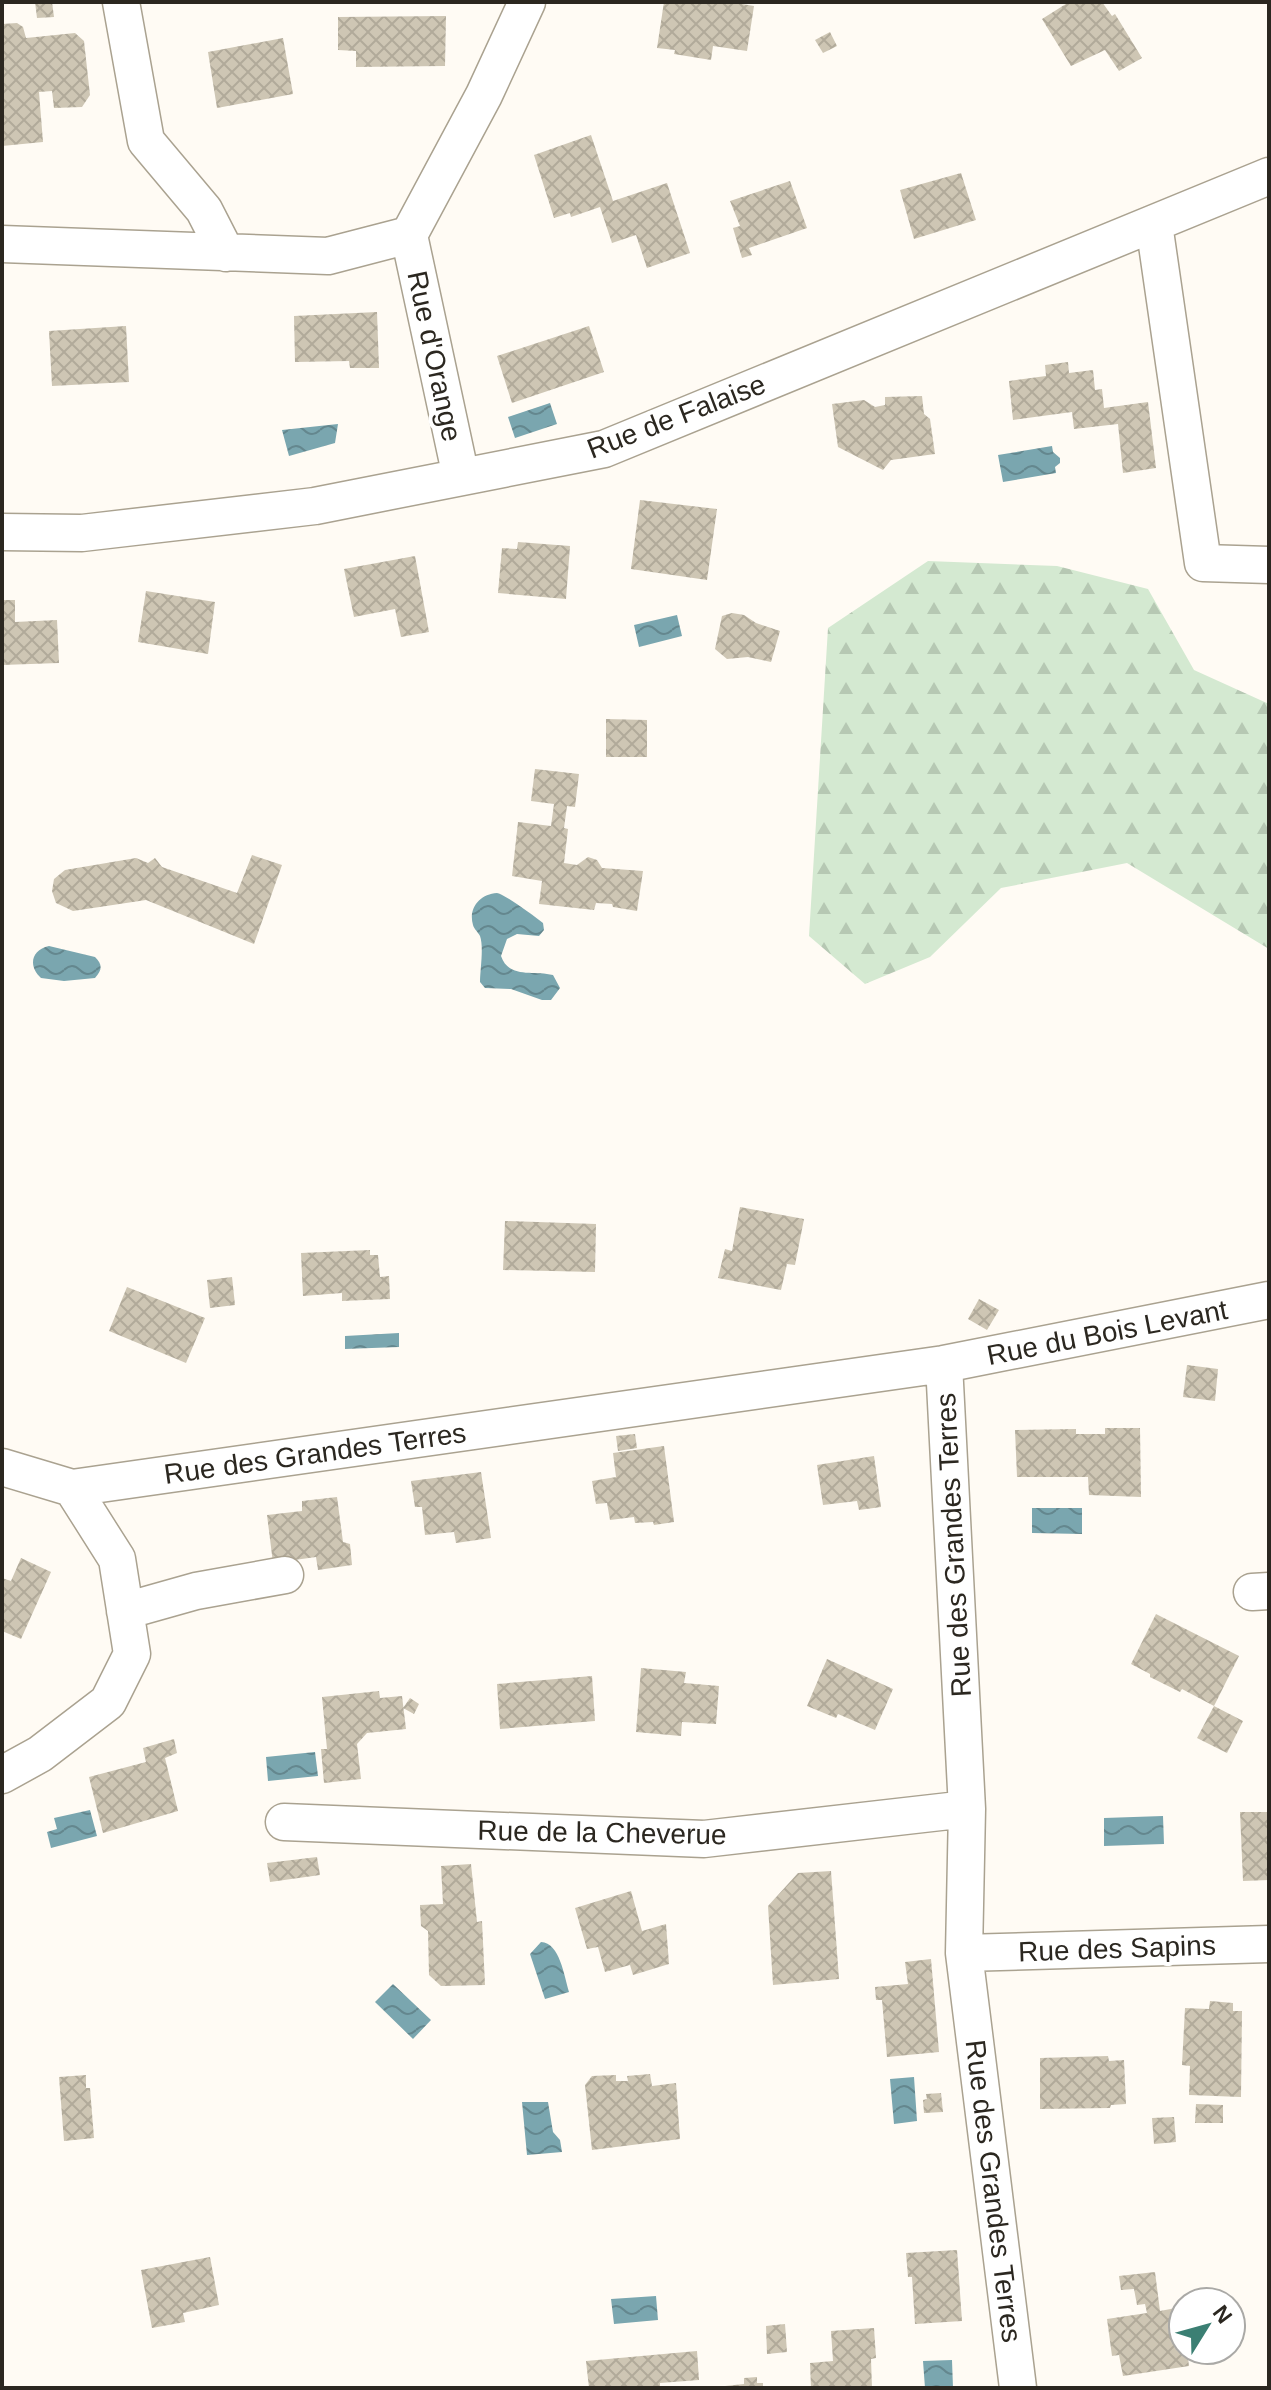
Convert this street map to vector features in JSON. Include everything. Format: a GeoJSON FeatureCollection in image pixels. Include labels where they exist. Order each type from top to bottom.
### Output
{"type":"FeatureCollection","features":[{"type":"Feature","properties":{"kind":"street"},"geometry":{"type":"LineString","coordinates":[[121,2],[146,141],[204,210],[226,253]]}},
{"type":"Feature","properties":{"kind":"street"},"geometry":{"type":"LineString","coordinates":[[2,244],[328,256],[409,235],[484,95],[527,2]]}},
{"type":"Feature","properties":{"kind":"street","name":"Rue de Falaise"},"geometry":{"type":"LineString","coordinates":[[2,532],[82,533],[315,506],[604,449],[1269,176]]}},
{"type":"Feature","properties":{"kind":"street"},"geometry":{"type":"LineString","coordinates":[[1154,224],[1203,563],[1269,565]]}},
{"type":"Feature","properties":{"kind":"street","name":"Rue d'Orange"},"geometry":{"type":"LineString","coordinates":[[409,235],[461,477]]}},
{"type":"Feature","properties":{"kind":"street","name":"Rue du Bois Levant"},"geometry":{"type":"LineString","coordinates":[[944,1364],[1269,1300]]}},
{"type":"Feature","properties":{"kind":"street","name":"Rue des Grandes Terres"},"geometry":{"type":"LineString","coordinates":[[2,1467],[72,1488],[944,1364],[967,1809],[964,1953],[1018,2388]]}},
{"type":"Feature","properties":{"kind":"street"},"geometry":{"type":"LineString","coordinates":[[2,1775],[40,1754],[108,1702],[132,1654],[117,1559],[72,1488]]}},
{"type":"Feature","properties":{"kind":"street"},"geometry":{"type":"LineString","coordinates":[[125,1611],[196,1591],[285,1575]]}},
{"type":"Feature","properties":{"kind":"street","name":"Rue de la Cheverue"},"geometry":{"type":"LineString","coordinates":[[284,1822],[704,1839],[967,1809]]}},
{"type":"Feature","properties":{"kind":"street","name":"Rue des Sapins"},"geometry":{"type":"LineString","coordinates":[[964,1953],[1269,1944]]}},
{"type":"Feature","properties":{"kind":"green space"},"geometry":{"type":"Polygon","coordinates":[[[928,561],[1057,566],[1148,589],[1194,670],[1269,704],[1269,949],[1127,863],[1001,888],[930,957],[865,984],[809,936],[828,628],[928,561]]]}},
{"type":"Feature","properties":{"kind":"water"},"geometry":{"type":"Polygon","coordinates":[[[550,403],[557,424],[515,438],[508,417],[550,403]]]}},
{"type":"Feature","properties":{"kind":"water"},"geometry":{"type":"Polygon","coordinates":[[[338,424],[335,443],[289,456],[282,430],[338,424]]]}},
{"type":"Feature","properties":{"kind":"water"},"geometry":{"type":"Polygon","coordinates":[[[1052,446],[1053,452],[1060,458],[1060,463],[1055,467],[1056,473],[1003,482],[998,455],[1052,446]]]}},
{"type":"Feature","properties":{"kind":"water"},"geometry":{"type":"Polygon","coordinates":[[[677,615],[682,636],[639,647],[634,625],[677,615]]]}},
{"type":"Feature","properties":{"kind":"water"},"geometry":{"type":"Polygon","coordinates":[[[497,893],[543,923],[544,930],[539,936],[517,934],[507,939],[501,956],[516,971],[553,975],[560,988],[551,1000],[511,989],[485,988],[480,982],[481,941],[473,925],[472,913],[481,899],[497,893]]]}},
{"type":"Feature","properties":{"kind":"water"},"geometry":{"type":"Polygon","coordinates":[[[49,946],[95,957],[101,968],[95,978],[64,981],[41,978],[34,968],[33,959],[38,951],[49,946]]]}},
{"type":"Feature","properties":{"kind":"water"},"geometry":{"type":"Polygon","coordinates":[[[399,1333],[399,1347],[345,1349],[345,1336],[399,1333]]]}},
{"type":"Feature","properties":{"kind":"water"},"geometry":{"type":"Polygon","coordinates":[[[1032,1508],[1082,1508],[1082,1534],[1032,1533],[1032,1508]]]}},
{"type":"Feature","properties":{"kind":"water"},"geometry":{"type":"Polygon","coordinates":[[[315,1752],[318,1776],[268,1781],[266,1757],[315,1752]]]}},
{"type":"Feature","properties":{"kind":"water"},"geometry":{"type":"Polygon","coordinates":[[[90,1810],[97,1836],[51,1848],[47,1832],[57,1829],[54,1818],[90,1810]]]}},
{"type":"Feature","properties":{"kind":"water"},"geometry":{"type":"Polygon","coordinates":[[[1163,1816],[1164,1844],[1104,1846],[1104,1818],[1163,1816]]]}},
{"type":"Feature","properties":{"kind":"water"},"geometry":{"type":"Polygon","coordinates":[[[541,1942],[557,1954],[569,1992],[545,1999],[530,1954],[541,1942]]]}},
{"type":"Feature","properties":{"kind":"water"},"geometry":{"type":"Polygon","coordinates":[[[393,1984],[431,2020],[413,2039],[375,2002],[393,1984]]]}},
{"type":"Feature","properties":{"kind":"water"},"geometry":{"type":"Polygon","coordinates":[[[914,2077],[917,2121],[894,2124],[890,2079],[914,2077]]]}},
{"type":"Feature","properties":{"kind":"water"},"geometry":{"type":"Polygon","coordinates":[[[522,2102],[548,2102],[553,2132],[560,2140],[562,2152],[527,2155],[522,2102]]]}},
{"type":"Feature","properties":{"kind":"water"},"geometry":{"type":"Polygon","coordinates":[[[656,2296],[658,2320],[614,2324],[611,2299],[656,2296]]]}},
{"type":"Feature","properties":{"kind":"water"},"geometry":{"type":"Polygon","coordinates":[[[952,2360],[953,2388],[925,2388],[923,2361],[952,2360]]]}},
{"type":"Feature","properties":{"kind":"building"},"geometry":{"type":"Polygon","coordinates":[[[35,2],[52,2],[54,17],[37,18],[35,2]]]}},
{"type":"Feature","properties":{"kind":"building"},"geometry":{"type":"Polygon","coordinates":[[[664,2],[730,2],[754,6],[747,51],[713,46],[711,60],[657,48],[664,2]]]}},
{"type":"Feature","properties":{"kind":"building"},"geometry":{"type":"Polygon","coordinates":[[[1069,2],[1102,2],[1112,16],[1115,14],[1142,58],[1119,71],[1105,50],[1071,66],[1042,19],[1069,2]]]}},
{"type":"Feature","properties":{"kind":"building"},"geometry":{"type":"Polygon","coordinates":[[[446,16],[445,66],[356,67],[356,51],[338,50],[338,17],[446,16]]]}},
{"type":"Feature","properties":{"kind":"building"},"geometry":{"type":"Polygon","coordinates":[[[17,23],[23,27],[26,38],[75,33],[84,41],[90,95],[82,107],[54,108],[52,91],[39,92],[43,142],[2,146],[2,24],[17,23]]]}},
{"type":"Feature","properties":{"kind":"building"},"geometry":{"type":"Polygon","coordinates":[[[830,32],[837,46],[823,53],[815,40],[830,32]]]}},
{"type":"Feature","properties":{"kind":"building"},"geometry":{"type":"Polygon","coordinates":[[[283,38],[293,94],[217,108],[208,52],[283,38]]]}},
{"type":"Feature","properties":{"kind":"building"},"geometry":{"type":"Polygon","coordinates":[[[591,135],[613,201],[667,183],[690,253],[647,268],[636,235],[612,243],[600,207],[571,217],[570,213],[554,218],[534,155],[591,135]]]}},
{"type":"Feature","properties":{"kind":"building"},"geometry":{"type":"Polygon","coordinates":[[[961,173],[976,220],[914,239],[900,190],[961,173]]]}},
{"type":"Feature","properties":{"kind":"building"},"geometry":{"type":"Polygon","coordinates":[[[790,181],[807,228],[749,248],[752,255],[742,258],[733,228],[740,226],[730,201],[790,181]]]}},
{"type":"Feature","properties":{"kind":"building"},"geometry":{"type":"Polygon","coordinates":[[[377,312],[379,368],[350,368],[349,361],[295,362],[294,316],[377,312]]]}},
{"type":"Feature","properties":{"kind":"building"},"geometry":{"type":"Polygon","coordinates":[[[126,326],[129,382],[52,386],[49,331],[126,326]]]}},
{"type":"Feature","properties":{"kind":"building"},"geometry":{"type":"Polygon","coordinates":[[[589,326],[604,372],[512,403],[497,356],[589,326]]]}},
{"type":"Feature","properties":{"kind":"building"},"geometry":{"type":"Polygon","coordinates":[[[1068,362],[1069,373],[1093,370],[1095,390],[1102,389],[1104,408],[1148,402],[1156,468],[1123,473],[1118,424],[1074,429],[1072,412],[1013,420],[1009,381],[1046,376],[1045,365],[1068,362]]]}},
{"type":"Feature","properties":{"kind":"building"},"geometry":{"type":"Polygon","coordinates":[[[922,396],[924,414],[930,419],[935,454],[891,460],[883,470],[838,447],[832,404],[864,400],[875,407],[885,405],[885,397],[922,396]]]}},
{"type":"Feature","properties":{"kind":"building"},"geometry":{"type":"Polygon","coordinates":[[[640,500],[717,509],[707,580],[631,569],[640,500]]]}},
{"type":"Feature","properties":{"kind":"building"},"geometry":{"type":"Polygon","coordinates":[[[518,542],[570,546],[566,599],[498,593],[502,548],[517,549],[518,542]]]}},
{"type":"Feature","properties":{"kind":"building"},"geometry":{"type":"Polygon","coordinates":[[[415,556],[429,632],[401,637],[395,609],[354,617],[344,569],[415,556]]]}},
{"type":"Feature","properties":{"kind":"building"},"geometry":{"type":"Polygon","coordinates":[[[146,591],[215,602],[208,654],[138,642],[146,591]]]}},
{"type":"Feature","properties":{"kind":"building"},"geometry":{"type":"Polygon","coordinates":[[[2,600],[15,600],[15,622],[57,620],[59,663],[2,665],[2,600]]]}},
{"type":"Feature","properties":{"kind":"building"},"geometry":{"type":"Polygon","coordinates":[[[732,613],[780,631],[771,662],[748,657],[727,659],[715,649],[722,616],[732,613]]]}},
{"type":"Feature","properties":{"kind":"building"},"geometry":{"type":"Polygon","coordinates":[[[606,719],[647,720],[647,757],[606,757],[606,719]]]}},
{"type":"Feature","properties":{"kind":"building"},"geometry":{"type":"Polygon","coordinates":[[[535,769],[579,774],[575,807],[567,806],[564,863],[577,865],[588,857],[597,860],[602,868],[643,871],[637,911],[613,907],[612,904],[596,903],[594,910],[539,904],[542,881],[512,876],[518,822],[551,826],[554,804],[531,801],[535,769]]]}},
{"type":"Feature","properties":{"kind":"building"},"geometry":{"type":"Polygon","coordinates":[[[252,855],[282,865],[254,944],[146,900],[73,911],[56,903],[52,891],[54,879],[65,870],[136,858],[148,863],[155,858],[162,867],[237,893],[252,855]]]}},
{"type":"Feature","properties":{"kind":"building"},"geometry":{"type":"Polygon","coordinates":[[[740,1207],[804,1219],[795,1265],[787,1264],[781,1290],[718,1278],[725,1249],[732,1251],[740,1207]]]}},
{"type":"Feature","properties":{"kind":"building"},"geometry":{"type":"Polygon","coordinates":[[[505,1221],[596,1224],[595,1272],[503,1270],[505,1221]]]}},
{"type":"Feature","properties":{"kind":"building"},"geometry":{"type":"Polygon","coordinates":[[[370,1250],[370,1255],[378,1255],[380,1277],[389,1276],[390,1299],[342,1301],[342,1293],[303,1296],[301,1253],[370,1250]]]}},
{"type":"Feature","properties":{"kind":"building"},"geometry":{"type":"Polygon","coordinates":[[[232,1277],[235,1305],[210,1308],[207,1280],[232,1277]]]}},
{"type":"Feature","properties":{"kind":"building"},"geometry":{"type":"Polygon","coordinates":[[[127,1287],[205,1318],[186,1363],[109,1331],[127,1287]]]}},
{"type":"Feature","properties":{"kind":"building"},"geometry":{"type":"Polygon","coordinates":[[[979,1299],[999,1310],[987,1330],[968,1319],[979,1299]]]}},
{"type":"Feature","properties":{"kind":"building"},"geometry":{"type":"Polygon","coordinates":[[[1187,1365],[1218,1369],[1215,1401],[1183,1397],[1187,1365]]]}},
{"type":"Feature","properties":{"kind":"building"},"geometry":{"type":"Polygon","coordinates":[[[1105,1428],[1140,1428],[1141,1497],[1089,1495],[1088,1477],[1017,1477],[1015,1430],[1076,1429],[1076,1434],[1105,1434],[1105,1428]]]}},
{"type":"Feature","properties":{"kind":"building"},"geometry":{"type":"Polygon","coordinates":[[[635,1434],[637,1448],[618,1451],[616,1436],[635,1434]]]}},
{"type":"Feature","properties":{"kind":"building"},"geometry":{"type":"Polygon","coordinates":[[[664,1446],[674,1522],[654,1525],[653,1522],[635,1523],[634,1517],[610,1520],[607,1503],[596,1504],[592,1481],[616,1477],[613,1453],[664,1446]]]}},
{"type":"Feature","properties":{"kind":"building"},"geometry":{"type":"Polygon","coordinates":[[[874,1456],[881,1507],[859,1510],[857,1501],[823,1505],[817,1465],[874,1456]]]}},
{"type":"Feature","properties":{"kind":"building"},"geometry":{"type":"Polygon","coordinates":[[[481,1472],[491,1538],[456,1543],[454,1532],[425,1535],[422,1507],[415,1507],[411,1481],[481,1472]]]}},
{"type":"Feature","properties":{"kind":"building"},"geometry":{"type":"Polygon","coordinates":[[[337,1497],[343,1542],[350,1544],[352,1565],[318,1570],[316,1557],[273,1563],[267,1515],[302,1511],[302,1501],[337,1497]]]}},
{"type":"Feature","properties":{"kind":"building"},"geometry":{"type":"Polygon","coordinates":[[[21,1558],[51,1572],[21,1639],[2,1631],[2,1578],[11,1581],[21,1558]]]}},
{"type":"Feature","properties":{"kind":"building"},"geometry":{"type":"Polygon","coordinates":[[[1156,1614],[1239,1656],[1214,1706],[1150,1677],[1150,1674],[1131,1664],[1156,1614]]]}},
{"type":"Feature","properties":{"kind":"building"},"geometry":{"type":"Polygon","coordinates":[[[827,1659],[893,1689],[875,1730],[838,1714],[836,1718],[807,1706],[827,1659]]]}},
{"type":"Feature","properties":{"kind":"building"},"geometry":{"type":"Polygon","coordinates":[[[641,1668],[686,1672],[684,1683],[719,1686],[716,1724],[682,1722],[681,1736],[636,1732],[641,1668]]]}},
{"type":"Feature","properties":{"kind":"building"},"geometry":{"type":"Polygon","coordinates":[[[592,1676],[595,1721],[500,1729],[497,1684],[592,1676]]]}},
{"type":"Feature","properties":{"kind":"building"},"geometry":{"type":"Polygon","coordinates":[[[379,1691],[380,1698],[402,1696],[406,1729],[367,1733],[357,1744],[361,1779],[324,1783],[321,1749],[327,1749],[322,1697],[379,1691]]]}},
{"type":"Feature","properties":{"kind":"building"},"geometry":{"type":"Polygon","coordinates":[[[410,1698],[419,1704],[414,1714],[403,1708],[410,1698]]]}},
{"type":"Feature","properties":{"kind":"building"},"geometry":{"type":"Polygon","coordinates":[[[1214,1706],[1243,1721],[1227,1753],[1197,1738],[1214,1706]]]}},
{"type":"Feature","properties":{"kind":"building"},"geometry":{"type":"Polygon","coordinates":[[[174,1739],[177,1753],[165,1758],[178,1811],[103,1833],[89,1777],[146,1762],[143,1748],[174,1739]]]}},
{"type":"Feature","properties":{"kind":"building"},"geometry":{"type":"Polygon","coordinates":[[[1240,1812],[1269,1812],[1269,1880],[1243,1881],[1240,1812]]]}},
{"type":"Feature","properties":{"kind":"building"},"geometry":{"type":"Polygon","coordinates":[[[317,1857],[320,1875],[270,1882],[267,1863],[317,1857]]]}},
{"type":"Feature","properties":{"kind":"building"},"geometry":{"type":"Polygon","coordinates":[[[471,1864],[477,1922],[482,1921],[485,1985],[441,1986],[429,1975],[428,1931],[421,1926],[420,1905],[443,1904],[441,1866],[471,1864]]]}},
{"type":"Feature","properties":{"kind":"building"},"geometry":{"type":"Polygon","coordinates":[[[831,1871],[839,1979],[773,1985],[768,1906],[798,1873],[831,1871]]]}},
{"type":"Feature","properties":{"kind":"building"},"geometry":{"type":"Polygon","coordinates":[[[631,1891],[642,1931],[666,1924],[669,1964],[633,1975],[630,1965],[605,1972],[598,1947],[587,1949],[575,1908],[631,1891]]]}},
{"type":"Feature","properties":{"kind":"building"},"geometry":{"type":"Polygon","coordinates":[[[931,1959],[939,2052],[887,2057],[882,2000],[876,2000],[875,1987],[908,1984],[905,1962],[931,1959]]]}},
{"type":"Feature","properties":{"kind":"building"},"geometry":{"type":"Polygon","coordinates":[[[1210,2001],[1233,2003],[1233,2011],[1242,2011],[1241,2097],[1189,2095],[1190,2066],[1182,2065],[1185,2008],[1209,2009],[1210,2001]]]}},
{"type":"Feature","properties":{"kind":"building"},"geometry":{"type":"Polygon","coordinates":[[[1108,2056],[1109,2061],[1124,2060],[1126,2104],[1111,2105],[1110,2108],[1040,2109],[1040,2058],[1108,2056]]]}},
{"type":"Feature","properties":{"kind":"building"},"geometry":{"type":"Polygon","coordinates":[[[650,2074],[652,2086],[676,2083],[680,2139],[592,2150],[585,2085],[592,2076],[616,2075],[616,2081],[628,2081],[627,2076],[650,2074]]]}},
{"type":"Feature","properties":{"kind":"building"},"geometry":{"type":"Polygon","coordinates":[[[86,2075],[94,2138],[64,2141],[59,2077],[86,2075]]]}},
{"type":"Feature","properties":{"kind":"building"},"geometry":{"type":"Polygon","coordinates":[[[941,2093],[943,2112],[924,2113],[926,2094],[941,2093]]]}},
{"type":"Feature","properties":{"kind":"building"},"geometry":{"type":"Polygon","coordinates":[[[1196,2104],[1223,2105],[1223,2123],[1195,2123],[1196,2104]]]}},
{"type":"Feature","properties":{"kind":"building"},"geometry":{"type":"Polygon","coordinates":[[[1174,2117],[1176,2142],[1154,2144],[1152,2118],[1174,2117]]]}},
{"type":"Feature","properties":{"kind":"building"},"geometry":{"type":"Polygon","coordinates":[[[957,2250],[962,2321],[915,2324],[912,2277],[908,2277],[906,2253],[957,2250]]]}},
{"type":"Feature","properties":{"kind":"building"},"geometry":{"type":"Polygon","coordinates":[[[210,2257],[219,2305],[183,2313],[185,2322],[152,2328],[141,2270],[210,2257]]]}},
{"type":"Feature","properties":{"kind":"building"},"geometry":{"type":"Polygon","coordinates":[[[1155,2272],[1160,2311],[1167,2310],[1167,2366],[1189,2366],[1123,2376],[1119,2355],[1112,2356],[1107,2319],[1147,2313],[1145,2304],[1137,2305],[1134,2289],[1121,2290],[1119,2276],[1155,2272]]]}},
{"type":"Feature","properties":{"kind":"building"},"geometry":{"type":"Polygon","coordinates":[[[785,2324],[787,2352],[767,2354],[766,2326],[785,2324]]]}},
{"type":"Feature","properties":{"kind":"building"},"geometry":{"type":"Polygon","coordinates":[[[874,2328],[876,2358],[871,2359],[872,2388],[811,2388],[810,2363],[833,2361],[831,2331],[874,2328]]]}},
{"type":"Feature","properties":{"kind":"building"},"geometry":{"type":"Polygon","coordinates":[[[697,2351],[699,2380],[660,2383],[660,2388],[589,2388],[586,2361],[697,2351]]]}},
{"type":"Feature","properties":{"kind":"building"},"geometry":{"type":"Polygon","coordinates":[[[757,2377],[757,2383],[763,2383],[763,2388],[725,2388],[744,2384],[744,2378],[757,2377]]]}}]}
